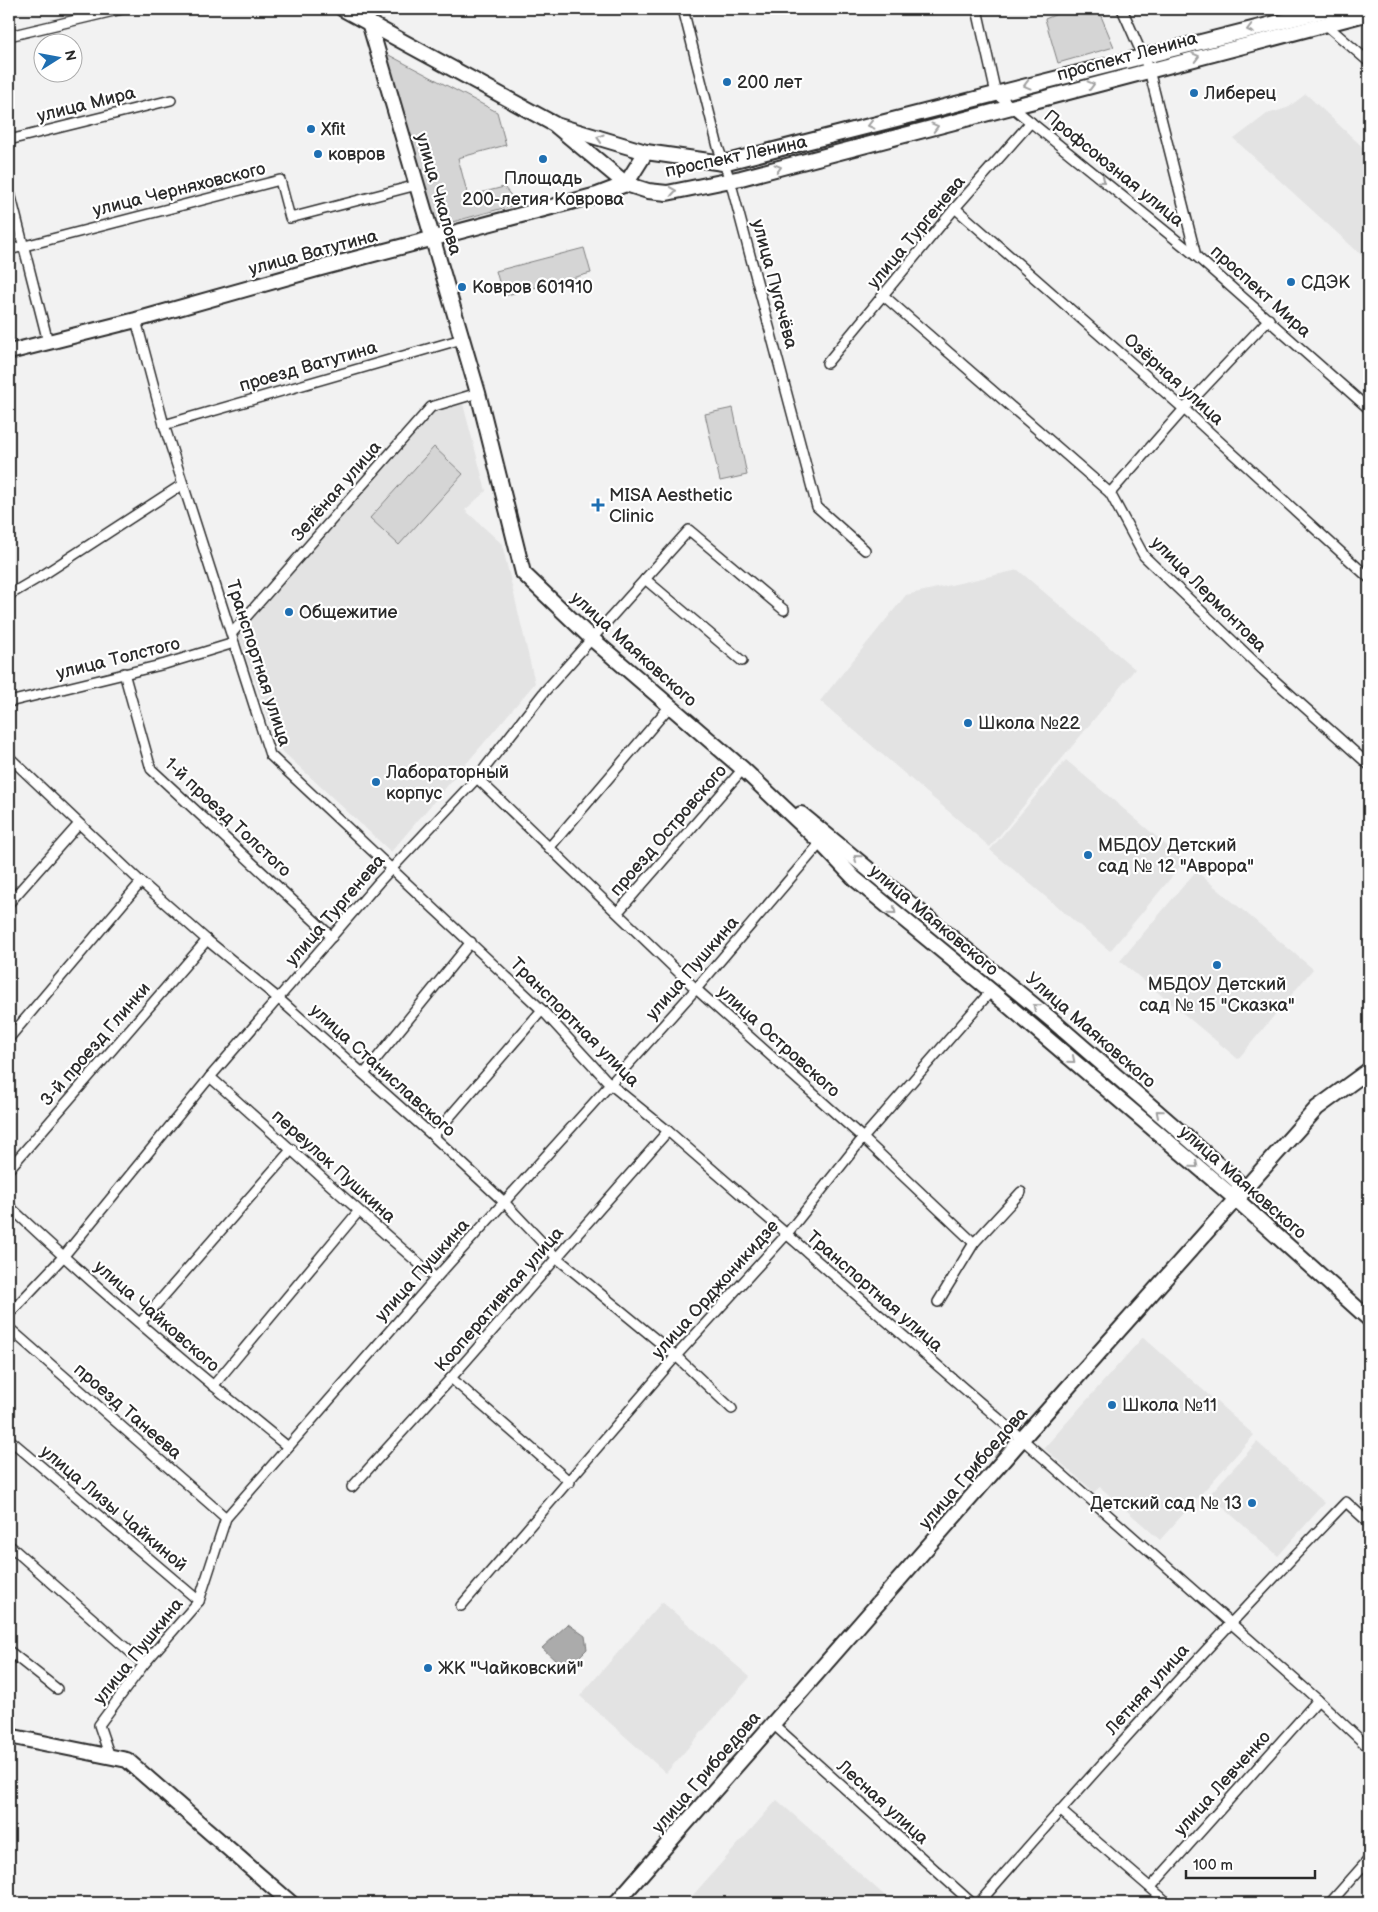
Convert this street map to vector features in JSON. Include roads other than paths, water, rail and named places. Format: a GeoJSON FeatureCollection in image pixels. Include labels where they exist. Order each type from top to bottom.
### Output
{"type":"FeatureCollection","features":[{"type":"Feature","properties":{"kind":"street"},"geometry":{"type":"LineString","coordinates":[[9,36],[122,9]]}},
{"type":"Feature","properties":{"kind":"street","name":"улица Пугачёва"},"geometry":{"type":"LineString","coordinates":[[683,9],[722,163],[730,180],[817,507],[865,550]]}},
{"type":"Feature","properties":{"kind":"street"},"geometry":{"type":"LineString","coordinates":[[976,9],[996,94]]}},
{"type":"Feature","properties":{"kind":"street","name":"проспект Мира"},"geometry":{"type":"LineString","coordinates":[[1122,9],[1149,70],[1196,256],[1369,409]]}},
{"type":"Feature","properties":{"kind":"street","name":"проспект Ленина"},"geometry":{"type":"LineString","coordinates":[[1331,9],[1314,11],[722,163],[646,152],[626,184],[648,191],[667,192],[730,180],[1369,13]]}},
{"type":"Feature","properties":{"kind":"street"},"geometry":{"type":"LineString","coordinates":[[349,10],[554,124],[626,184]]}},
{"type":"Feature","properties":{"kind":"street"},"geometry":{"type":"LineString","coordinates":[[1314,11],[1325,24],[1369,62]]}},
{"type":"Feature","properties":{"kind":"street","name":"улица Чкалова"},"geometry":{"type":"LineString","coordinates":[[369,22],[478,393],[511,523]]}},
{"type":"Feature","properties":{"kind":"street","name":"Профсоюзная улица"},"geometry":{"type":"LineString","coordinates":[[996,94],[1196,256]]}},
{"type":"Feature","properties":{"kind":"street","name":"улица Мира"},"geometry":{"type":"LineString","coordinates":[[9,140],[172,100]]}},
{"type":"Feature","properties":{"kind":"street","name":"улица Тургенева"},"geometry":{"type":"LineString","coordinates":[[827,363],[956,208],[1031,122]]}},
{"type":"Feature","properties":{"kind":"street"},"geometry":{"type":"LineString","coordinates":[[554,124],[646,152]]}},
{"type":"Feature","properties":{"kind":"street","name":"улица Черняховского"},"geometry":{"type":"LineString","coordinates":[[9,250],[280,180],[290,218],[416,185]]}},
{"type":"Feature","properties":{"kind":"street","name":"улица Ватутина"},"geometry":{"type":"LineString","coordinates":[[9,352],[136,320],[597,195],[626,184]]}},
{"type":"Feature","properties":{"kind":"street"},"geometry":{"type":"LineString","coordinates":[[9,189],[48,342]]}},
{"type":"Feature","properties":{"kind":"street","name":"Озёрная улица"},"geometry":{"type":"LineString","coordinates":[[956,208],[1184,410],[1369,578]]}},
{"type":"Feature","properties":{"kind":"street","name":"улица Лермонтова"},"geometry":{"type":"LineString","coordinates":[[884,296],[1110,493],[1144,556],[1263,670],[1369,765]]}},
{"type":"Feature","properties":{"kind":"street"},"geometry":{"type":"LineString","coordinates":[[1110,493],[1269,319]]}},
{"type":"Feature","properties":{"kind":"street","name":"Транспортная улица"},"geometry":{"type":"LineString","coordinates":[[136,320],[164,424],[270,755],[542,1010],[610,1084],[668,1131],[1022,1439],[1318,1700],[1369,1748]]}},
{"type":"Feature","properties":{"kind":"street","name":"проезд Ватутина"},"geometry":{"type":"LineString","coordinates":[[164,424],[462,338]]}},
{"type":"Feature","properties":{"kind":"street","name":"Зелёная улица"},"geometry":{"type":"LineString","coordinates":[[232,633],[431,407],[478,393]]}},
{"type":"Feature","properties":{"kind":"street"},"geometry":{"type":"LineString","coordinates":[[9,595],[43,576],[183,484]]}},
{"type":"Feature","properties":{"kind":"street","name":"улица Маяковского"},"geometry":{"type":"LineString","coordinates":[[511,523],[523,573],[591,638],[743,770],[825,838],[856,879],[1239,1198],[1369,1319]]}},
{"type":"Feature","properties":{"kind":"street","name":"улица Тургенева"},"geometry":{"type":"LineString","coordinates":[[9,1314],[63,1257],[210,1077],[280,999],[392,868],[477,778],[545,691],[689,530],[784,610]]}},
{"type":"Feature","properties":{"kind":"street"},"geometry":{"type":"LineString","coordinates":[[645,579],[742,661]]}},
{"type":"Feature","properties":{"kind":"street","name":"улица Толстого"},"geometry":{"type":"LineString","coordinates":[[9,702],[234,643]]}},
{"type":"Feature","properties":{"kind":"street","name":"1-й проезд Толстого"},"geometry":{"type":"LineString","coordinates":[[124,673],[151,769],[332,937]]}},
{"type":"Feature","properties":{"kind":"street"},"geometry":{"type":"LineString","coordinates":[[549,848],[670,706]]}},
{"type":"Feature","properties":{"kind":"street","name":"улица Станиславского"},"geometry":{"type":"LineString","coordinates":[[9,757],[141,882],[207,940],[280,999],[433,1136],[504,1202],[557,1258],[676,1356],[732,1409]]}},
{"type":"Feature","properties":{"kind":"street","name":"проезд Островского"},"geometry":{"type":"LineString","coordinates":[[618,912],[743,770]]}},
{"type":"Feature","properties":{"kind":"street","name":"улица Островского"},"geometry":{"type":"LineString","coordinates":[[477,778],[696,989],[862,1138],[974,1243]]}},
{"type":"Feature","properties":{"kind":"street"},"geometry":{"type":"LineString","coordinates":[[9,903],[79,824]]}},
{"type":"Feature","properties":{"kind":"street","name":"улица Пушкина"},"geometry":{"type":"LineString","coordinates":[[110,1757],[99,1725],[144,1664],[199,1601],[226,1518],[436,1278],[696,989],[825,838]]}},
{"type":"Feature","properties":{"kind":"street","name":"Улица Маяковского"},"geometry":{"type":"LineString","coordinates":[[825,838],[1052,1021],[1229,1174],[1238,1182],[1239,1198]]}},
{"type":"Feature","properties":{"kind":"street"},"geometry":{"type":"LineString","coordinates":[[9,1038],[141,882]]}},
{"type":"Feature","properties":{"kind":"street","name":"3-й проезд Глинки"},"geometry":{"type":"LineString","coordinates":[[9,1169],[207,940]]}},
{"type":"Feature","properties":{"kind":"street"},"geometry":{"type":"LineString","coordinates":[[364,1074],[471,942]]}},
{"type":"Feature","properties":{"kind":"street","name":"улица Орджоникидзе"},"geometry":{"type":"LineString","coordinates":[[461,1606],[570,1482],[676,1356],[786,1235],[862,1138],[992,991]]}},
{"type":"Feature","properties":{"kind":"street"},"geometry":{"type":"LineString","coordinates":[[433,1136],[542,1010]]}},
{"type":"Feature","properties":{"kind":"street","name":"улица Грибоедова"},"geometry":{"type":"LineString","coordinates":[[616,1903],[1022,1439],[1239,1198],[1317,1108],[1366,1076]]}},
{"type":"Feature","properties":{"kind":"street","name":"переулок Пушкина"},"geometry":{"type":"LineString","coordinates":[[210,1077],[292,1149],[358,1212],[436,1278]]}},
{"type":"Feature","properties":{"kind":"street","name":"Кооперативная улица"},"geometry":{"type":"LineString","coordinates":[[352,1487],[451,1378],[668,1131]]}},
{"type":"Feature","properties":{"kind":"street"},"geometry":{"type":"LineString","coordinates":[[141,1322],[292,1149]]}},
{"type":"Feature","properties":{"kind":"street"},"geometry":{"type":"LineString","coordinates":[[938,1302],[974,1243],[1020,1192]]}},
{"type":"Feature","properties":{"kind":"street","name":"улица Чайковского"},"geometry":{"type":"LineString","coordinates":[[9,1206],[63,1257],[141,1322],[213,1386],[288,1447]]}},
{"type":"Feature","properties":{"kind":"street"},"geometry":{"type":"LineString","coordinates":[[213,1386],[358,1212]]}},
{"type":"Feature","properties":{"kind":"street","name":"проезд Танеева"},"geometry":{"type":"LineString","coordinates":[[9,1328],[226,1518]]}},
{"type":"Feature","properties":{"kind":"street"},"geometry":{"type":"LineString","coordinates":[[451,1378],[570,1482]]}},
{"type":"Feature","properties":{"kind":"street","name":"улица Лизы Чайкиной"},"geometry":{"type":"LineString","coordinates":[[9,1439],[199,1601]]}},
{"type":"Feature","properties":{"kind":"street","name":"Летняя улица"},"geometry":{"type":"LineString","coordinates":[[979,1903],[1060,1810],[1230,1623],[1346,1502],[1369,1523]]}},
{"type":"Feature","properties":{"kind":"street"},"geometry":{"type":"LineString","coordinates":[[9,1546],[144,1664]]}},
{"type":"Feature","properties":{"kind":"street"},"geometry":{"type":"LineString","coordinates":[[9,1651],[57,1689]]}},
{"type":"Feature","properties":{"kind":"street","name":"улица Левченко"},"geometry":{"type":"LineString","coordinates":[[1151,1887],[1318,1700]]}},
{"type":"Feature","properties":{"kind":"street","name":"Лесная улица"},"geometry":{"type":"LineString","coordinates":[[773,1724],[972,1903]]}},
{"type":"Feature","properties":{"kind":"street"},"geometry":{"type":"LineString","coordinates":[[9,1736],[127,1760],[150,1778],[291,1903]]}},
{"type":"Feature","properties":{"kind":"street"},"geometry":{"type":"LineString","coordinates":[[1060,1810],[1168,1903]]}},
{"type":"Feature","properties":{"kind":"street"},"geometry":{"type":"LineString","coordinates":[[1330,1903],[1369,1859]]}},
{"type":"Feature","properties":{"kind":"place","name":"200 лет"},"geometry":{"type":"Point","coordinates":[727,82]}},
{"type":"Feature","properties":{"kind":"place","name":"Либерец"},"geometry":{"type":"Point","coordinates":[1194,93]}},
{"type":"Feature","properties":{"kind":"place","name":"Xfit"},"geometry":{"type":"Point","coordinates":[311,129]}},
{"type":"Feature","properties":{"kind":"place","name":"ковров"},"geometry":{"type":"Point","coordinates":[318,154]}},
{"type":"Feature","properties":{"kind":"place","name":"Площадь 200-летия Коврова"},"geometry":{"type":"Point","coordinates":[543,159]}},
{"type":"Feature","properties":{"kind":"place","name":"СДЭК"},"geometry":{"type":"Point","coordinates":[1291,282]}},
{"type":"Feature","properties":{"kind":"place","name":"Ковров 601910"},"geometry":{"type":"Point","coordinates":[462,287]}},
{"type":"Feature","properties":{"kind":"place","name":"MISA Aesthetic Clinic"},"geometry":{"type":"Point","coordinates":[598,505]}},
{"type":"Feature","properties":{"kind":"place","name":"Общежитие"},"geometry":{"type":"Point","coordinates":[289,612]}},
{"type":"Feature","properties":{"kind":"place","name":"Школа №22"},"geometry":{"type":"Point","coordinates":[968,723]}},
{"type":"Feature","properties":{"kind":"place","name":"Лабораторный корпус"},"geometry":{"type":"Point","coordinates":[376,782]}},
{"type":"Feature","properties":{"kind":"place","name":"МБДОУ Детский сад № 12 \"Аврора\""},"geometry":{"type":"Point","coordinates":[1088,855]}},
{"type":"Feature","properties":{"kind":"place","name":"МБДОУ Детский сад № 15 \"Сказка\""},"geometry":{"type":"Point","coordinates":[1217,965]}},
{"type":"Feature","properties":{"kind":"place","name":"Школа №11"},"geometry":{"type":"Point","coordinates":[1112,1405]}},
{"type":"Feature","properties":{"kind":"place","name":"Детский сад № 13"},"geometry":{"type":"Point","coordinates":[1252,1503]}},
{"type":"Feature","properties":{"kind":"place","name":"ЖК \"Чайковский\""},"geometry":{"type":"Point","coordinates":[428,1668]}}]}
